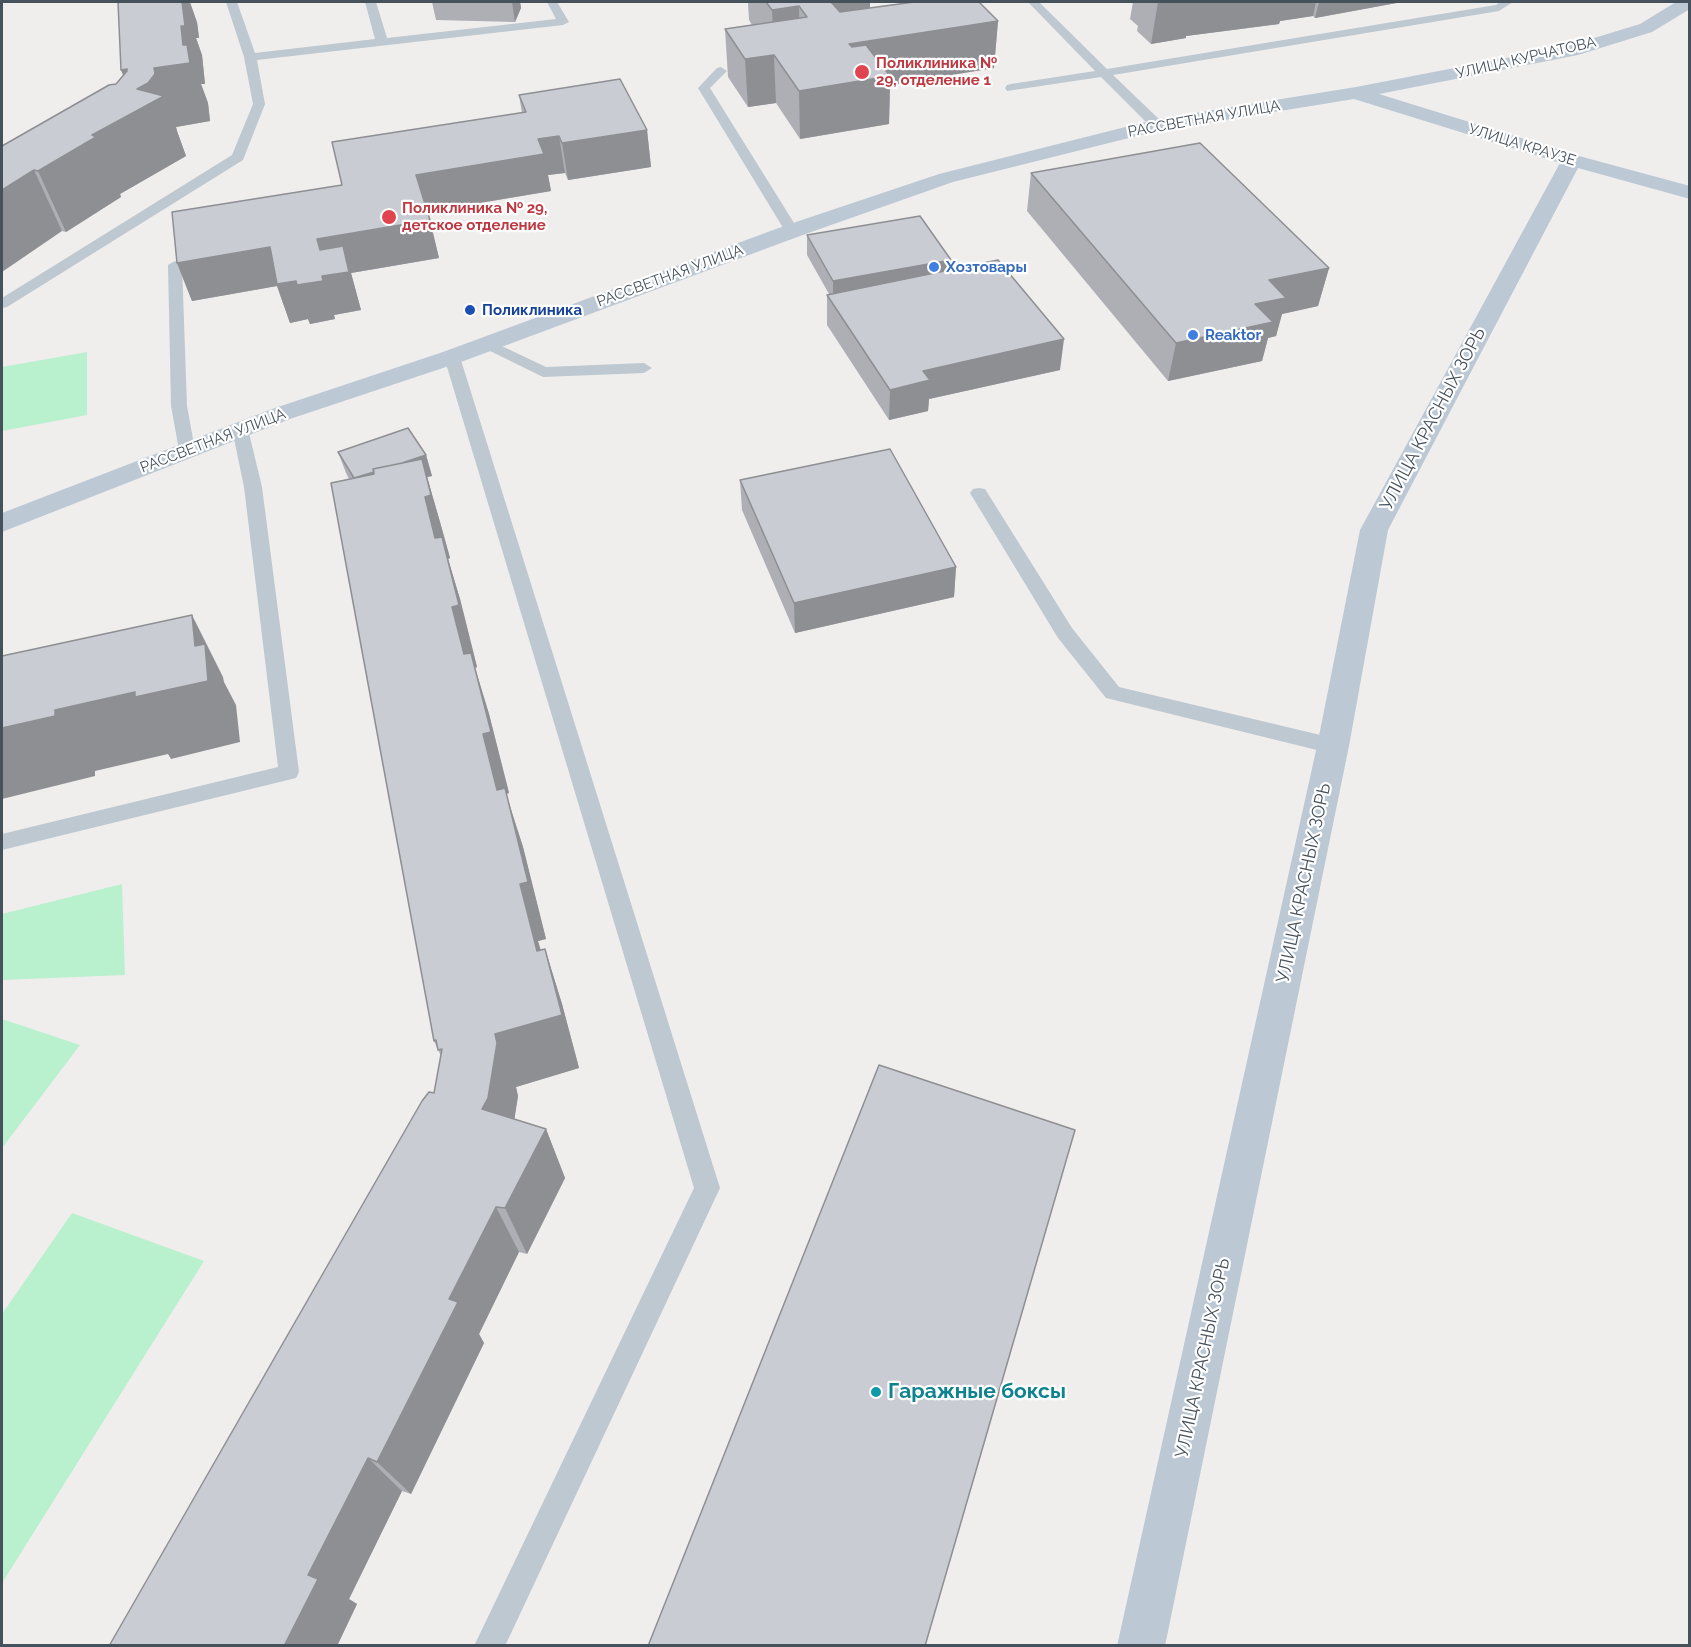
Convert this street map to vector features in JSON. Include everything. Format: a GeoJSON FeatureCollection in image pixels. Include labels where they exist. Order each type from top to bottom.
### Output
{"type":"FeatureCollection","features":[{"type":"Feature","properties":{"kind":"main road","name":"УЛИЦА КУРЧАТОВА"},"geometry":{"type":"LineString","coordinates":[[1356,93],[1571,51],[1646,28],[1688,2]]}},
{"type":"Feature","properties":{"kind":"main road","name":"РАССВЕТНАЯ УЛИЦА"},"geometry":{"type":"LineString","coordinates":[[2,523],[240,429],[452,357],[792,231],[946,178],[1157,125],[1356,93]]}},
{"type":"Feature","properties":{"kind":"main road","name":"УЛИЦА КРАУЗЕ"},"geometry":{"type":"LineString","coordinates":[[1356,93],[1572,160],[1689,193]]}},
{"type":"Feature","properties":{"kind":"main road","name":"УЛИЦА КРАСНЫХ ЗОРЬ"},"geometry":{"type":"LineString","coordinates":[[1141,1646],[1333,746],[1374,530],[1572,160]]}},
{"type":"Feature","properties":{"kind":"lane"},"geometry":{"type":"LineString","coordinates":[[2,304],[238,157],[259,104],[250,57],[231,2]]}},
{"type":"Feature","properties":{"kind":"lane"},"geometry":{"type":"LineString","coordinates":[[370,2],[382,42]]}},
{"type":"Feature","properties":{"kind":"lane"},"geometry":{"type":"LineString","coordinates":[[250,57],[563,22],[552,2]]}},
{"type":"Feature","properties":{"kind":"lane"},"geometry":{"type":"LineString","coordinates":[[1033,2],[1157,125]]}},
{"type":"Feature","properties":{"kind":"lane"},"geometry":{"type":"LineString","coordinates":[[1449,2],[1466,14]]}},
{"type":"Feature","properties":{"kind":"lane"},"geometry":{"type":"LineString","coordinates":[[1011,88],[1466,14],[1499,8],[1507,2]]}},
{"type":"Feature","properties":{"kind":"lane"},"geometry":{"type":"LineString","coordinates":[[721,71],[704,88],[792,231]]}},
{"type":"Feature","properties":{"kind":"lane"},"geometry":{"type":"LineString","coordinates":[[175,265],[179,406],[187,450]]}},
{"type":"Feature","properties":{"kind":"lane"},"geometry":{"type":"LineString","coordinates":[[487,344],[543,372],[644,368]]}},
{"type":"Feature","properties":{"kind":"lane"},"geometry":{"type":"LineString","coordinates":[[452,357],[707,1188],[489,1646]]}},
{"type":"Feature","properties":{"kind":"lane"},"geometry":{"type":"LineString","coordinates":[[2,842],[289,772],[253,488],[240,429]]}},
{"type":"Feature","properties":{"kind":"lane"},"geometry":{"type":"LineString","coordinates":[[979,493],[1065,633],[1113,693],[1333,746]]}},
{"type":"Feature","properties":{"kind":"green space"},"geometry":{"type":"Polygon","coordinates":[[[87,352],[87,415],[2,431],[2,367],[87,352]]]}},
{"type":"Feature","properties":{"kind":"green space"},"geometry":{"type":"Polygon","coordinates":[[[122,884],[125,975],[2,980],[2,914],[122,884]]]}},
{"type":"Feature","properties":{"kind":"green space"},"geometry":{"type":"Polygon","coordinates":[[[2,1019],[80,1045],[2,1148],[2,1019]]]}},
{"type":"Feature","properties":{"kind":"green space"},"geometry":{"type":"Polygon","coordinates":[[[72,1213],[204,1261],[2,1583],[2,1314],[72,1213]]]}},
{"type":"Feature","properties":{"kind":"building"},"geometry":{"type":"Polygon","coordinates":[[[118,2],[182,2],[185,26],[181,26],[183,45],[187,45],[190,63],[154,68],[155,74],[148,83],[137,89],[164,96],[92,135],[96,137],[2,190],[2,146],[109,85],[116,84],[127,71],[127,69],[121,70],[118,2]]]}},
{"type":"Feature","properties":{"kind":"building"},"geometry":{"type":"Polygon","coordinates":[[[766,2],[831,2],[840,12],[914,2],[979,2],[998,21],[849,44],[852,47],[866,45],[890,76],[799,91],[774,55],[745,59],[725,29],[807,17],[799,6],[772,10],[766,2]]]}},
{"type":"Feature","properties":{"kind":"building"},"geometry":{"type":"Polygon","coordinates":[[[620,79],[647,130],[562,143],[559,136],[538,139],[544,154],[416,175],[430,220],[317,239],[320,250],[343,246],[349,272],[322,276],[323,281],[297,285],[296,281],[277,284],[270,247],[177,263],[172,212],[342,185],[332,142],[526,112],[519,95],[620,79]]]}},
{"type":"Feature","properties":{"kind":"building"},"geometry":{"type":"Polygon","coordinates":[[[1200,143],[1329,268],[1269,280],[1286,298],[1255,304],[1273,322],[1176,343],[1031,173],[1200,143]]]}},
{"type":"Feature","properties":{"kind":"building"},"geometry":{"type":"Polygon","coordinates":[[[920,216],[951,260],[833,281],[807,235],[920,216]]]}},
{"type":"Feature","properties":{"kind":"building"},"geometry":{"type":"Polygon","coordinates":[[[998,260],[1064,339],[923,371],[930,380],[890,390],[827,295],[998,260]]]}},
{"type":"Feature","properties":{"kind":"building"},"geometry":{"type":"Polygon","coordinates":[[[408,428],[426,455],[373,469],[374,472],[354,478],[338,452],[408,428]]]}},
{"type":"Feature","properties":{"kind":"building"},"geometry":{"type":"Polygon","coordinates":[[[890,449],[956,567],[794,603],[740,480],[890,449]]]}},
{"type":"Feature","properties":{"kind":"building"},"geometry":{"type":"Polygon","coordinates":[[[422,459],[431,495],[425,497],[435,538],[442,537],[459,605],[452,607],[464,654],[471,653],[491,732],[483,734],[497,790],[505,788],[528,882],[520,884],[537,951],[545,949],[562,1015],[495,1034],[497,1043],[488,1098],[482,1109],[546,1129],[505,1208],[496,1207],[449,1299],[458,1302],[377,1462],[368,1458],[308,1575],[318,1579],[284,1646],[109,1646],[422,1101],[429,1092],[434,1093],[442,1049],[438,1050],[436,1040],[434,1041],[331,483],[374,474],[373,469],[422,459]]]}},
{"type":"Feature","properties":{"kind":"building"},"geometry":{"type":"Polygon","coordinates":[[[192,615],[195,646],[205,644],[208,681],[135,697],[135,692],[55,710],[55,716],[2,728],[2,656],[192,615]]]}},
{"type":"Feature","properties":{"kind":"building","name":"Гаражные боксы"},"geometry":{"type":"Polygon","coordinates":[[[879,1065],[1075,1130],[925,1646],[648,1646],[879,1065]]]}},
{"type":"Feature","properties":{"kind":"place","name":"Поликлиника № 29, отделение 1"},"geometry":{"type":"Point","coordinates":[862,72]}},
{"type":"Feature","properties":{"kind":"place","name":"Поликлиника № 29, детское отделение"},"geometry":{"type":"Point","coordinates":[389,217]}},
{"type":"Feature","properties":{"kind":"place","name":"Хозтовары"},"geometry":{"type":"Point","coordinates":[934,267]}},
{"type":"Feature","properties":{"kind":"place","name":"Поликлиника"},"geometry":{"type":"Point","coordinates":[470,310]}},
{"type":"Feature","properties":{"kind":"place","name":"Reaktor"},"geometry":{"type":"Point","coordinates":[1193,335]}},
{"type":"Feature","properties":{"kind":"place","name":"Гаражные боксы"},"geometry":{"type":"Point","coordinates":[876,1392]}}]}
